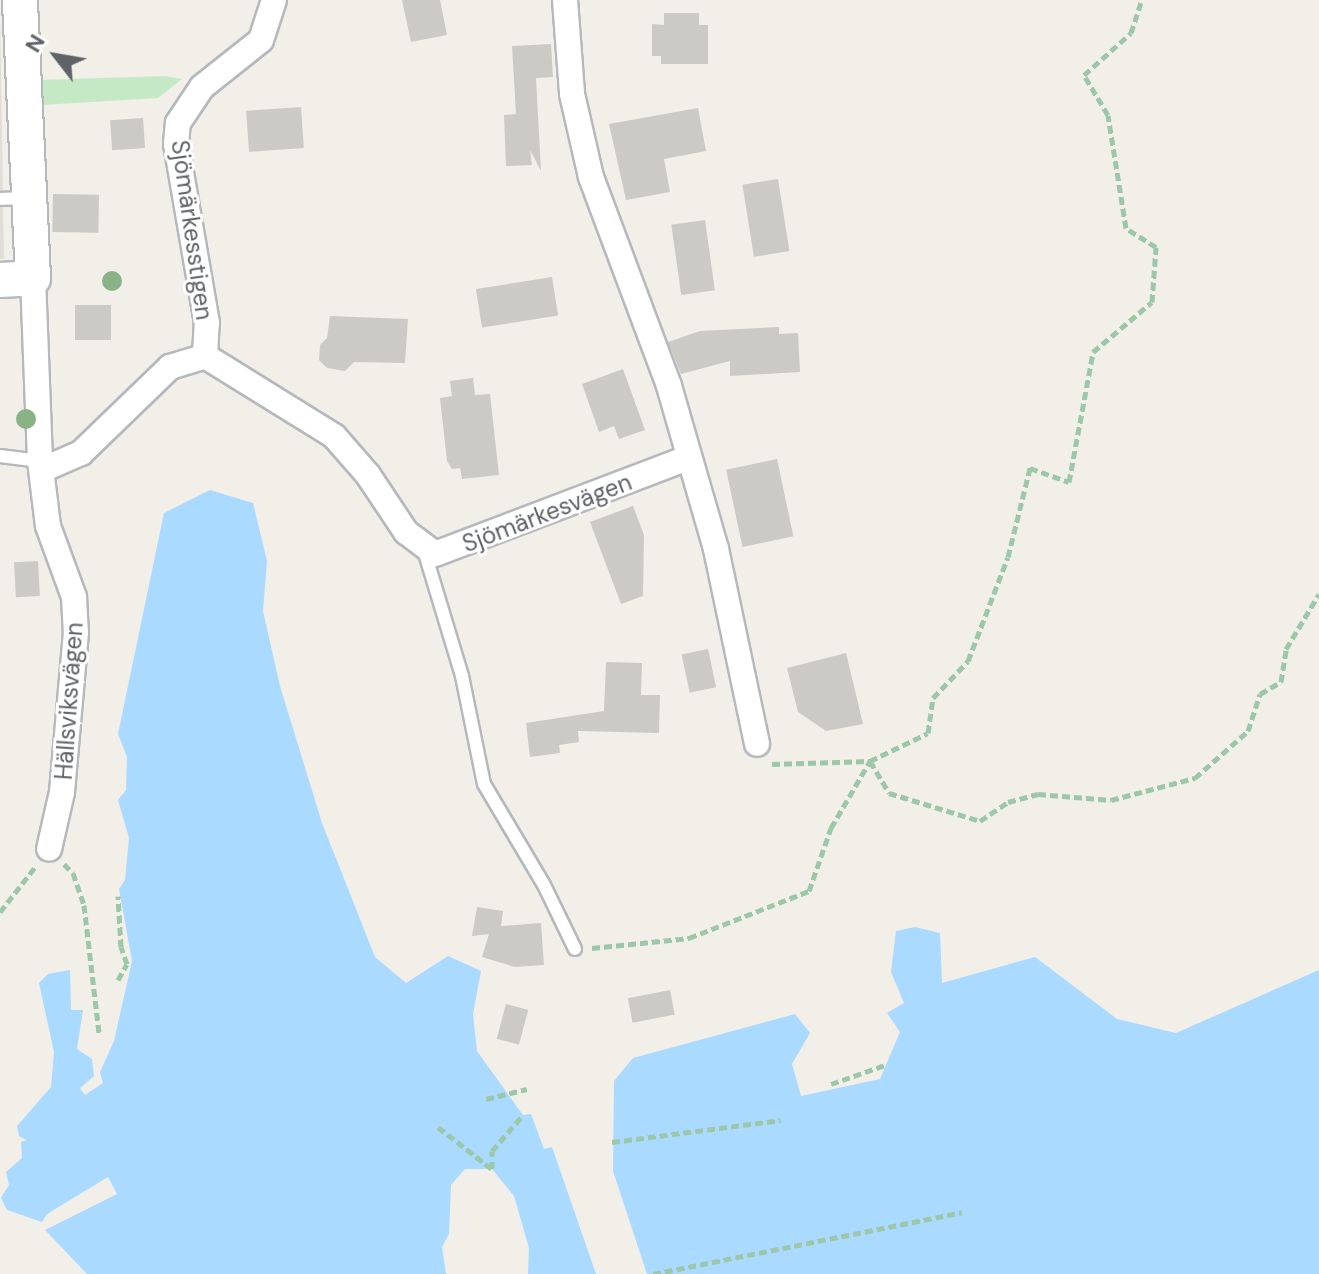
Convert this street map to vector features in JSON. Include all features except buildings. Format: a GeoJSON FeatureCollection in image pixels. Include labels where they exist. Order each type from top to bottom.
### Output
{"type":"FeatureCollection","features":[{"type":"Feature","properties":{"kind":"street","name":"Hällsviksvägen"},"geometry":{"type":"LineString","coordinates":[[20,0],[14,198],[17,279],[48,526],[74,597],[76,632],[62,792],[49,849]]}},
{"type":"Feature","properties":{"kind":"street","name":"Sjömärkesstigen"},"geometry":{"type":"LineString","coordinates":[[205,356],[207,323],[176,144],[178,123],[202,87],[261,40],[274,0]]}},
{"type":"Feature","properties":{"kind":"street"},"geometry":{"type":"LineString","coordinates":[[565,0],[572,94],[591,177],[669,386],[716,549],[757,744]]}},
{"type":"Feature","properties":{"kind":"street"},"geometry":{"type":"LineString","coordinates":[[41,466],[81,453],[170,367],[205,356],[334,436],[423,547]]}},
{"type":"Feature","properties":{"kind":"street","name":"Sjömärkesvägen"},"geometry":{"type":"LineString","coordinates":[[423,547],[435,554],[448,552],[688,458]]}},
{"type":"Feature","properties":{"kind":"lane"},"geometry":{"type":"LineString","coordinates":[[0,456],[41,466]]}},
{"type":"Feature","properties":{"kind":"lane"},"geometry":{"type":"LineString","coordinates":[[423,547],[462,676],[484,784],[544,885],[575,949]]}},
{"type":"Feature","properties":{"kind":"path"},"geometry":{"type":"LineString","coordinates":[[757,744],[772,764],[870,761],[928,733],[933,698],[968,661],[1008,557],[1030,468],[1069,482],[1093,352],[1152,302],[1156,247],[1126,228],[1108,115],[1084,75],[1131,33],[1142,0]]}},
{"type":"Feature","properties":{"kind":"path"},"geometry":{"type":"LineString","coordinates":[[870,761],[889,793],[980,821],[1008,802],[1038,794],[1111,800],[1195,778],[1248,731],[1260,694],[1281,682],[1286,649],[1319,594]]}},
{"type":"Feature","properties":{"kind":"path"},"geometry":{"type":"LineString","coordinates":[[575,949],[689,938],[809,891],[831,828],[870,761]]}},
{"type":"Feature","properties":{"kind":"path"},"geometry":{"type":"LineString","coordinates":[[0,912],[49,849],[73,873],[84,905],[99,1033]]}},
{"type":"Feature","properties":{"kind":"path"},"geometry":{"type":"LineString","coordinates":[[118,896],[121,947],[127,964],[118,980]]}},
{"type":"Feature","properties":{"kind":"path"},"geometry":{"type":"LineString","coordinates":[[831,1084],[888,1064]]}},
{"type":"Feature","properties":{"kind":"path"},"geometry":{"type":"LineString","coordinates":[[486,1099],[527,1089]]}},
{"type":"Feature","properties":{"kind":"path"},"geometry":{"type":"LineString","coordinates":[[438,1127],[492,1169],[492,1151],[523,1115]]}},
{"type":"Feature","properties":{"kind":"path"},"geometry":{"type":"LineString","coordinates":[[612,1142],[781,1120]]}},
{"type":"Feature","properties":{"kind":"path"},"geometry":{"type":"LineString","coordinates":[[653,1274],[962,1212]]}},
{"type":"Feature","properties":{"kind":"shaded area"},"geometry":{"type":"Polygon","coordinates":[[[0,7],[4,259],[0,259],[0,7]]]}},
{"type":"Feature","properties":{"kind":"green space"},"geometry":{"type":"Polygon","coordinates":[[[165,76],[182,79],[158,98],[41,105],[39,80],[165,76]]]}},
{"type":"Feature","properties":{"kind":"water"},"geometry":{"type":"Polygon","coordinates":[[[210,490],[253,503],[267,561],[263,611],[280,686],[322,823],[375,957],[406,983],[448,956],[481,971],[473,1014],[477,1051],[523,1115],[531,1114],[544,1149],[552,1147],[596,1274],[528,1274],[529,1248],[514,1196],[492,1169],[465,1169],[451,1185],[449,1234],[442,1247],[446,1274],[87,1274],[45,1230],[117,1194],[108,1177],[47,1214],[42,1222],[7,1210],[1,1198],[9,1185],[6,1172],[22,1158],[21,1142],[27,1140],[19,1136],[17,1126],[51,1087],[54,1052],[39,983],[48,974],[70,970],[71,1010],[83,1010],[77,1049],[92,1059],[94,1076],[80,1088],[85,1095],[103,1083],[100,1072],[114,1041],[132,961],[119,889],[125,880],[129,838],[118,800],[126,790],[127,757],[118,734],[164,513],[210,490]]]}},
{"type":"Feature","properties":{"kind":"water"},"geometry":{"type":"Polygon","coordinates":[[[915,927],[940,933],[942,983],[1035,957],[1117,1019],[1176,1033],[1319,970],[1319,1274],[647,1274],[613,1171],[614,1081],[633,1058],[795,1014],[810,1033],[792,1064],[801,1096],[880,1079],[900,1032],[887,1013],[904,1003],[891,972],[896,931],[915,927]]]}}]}
